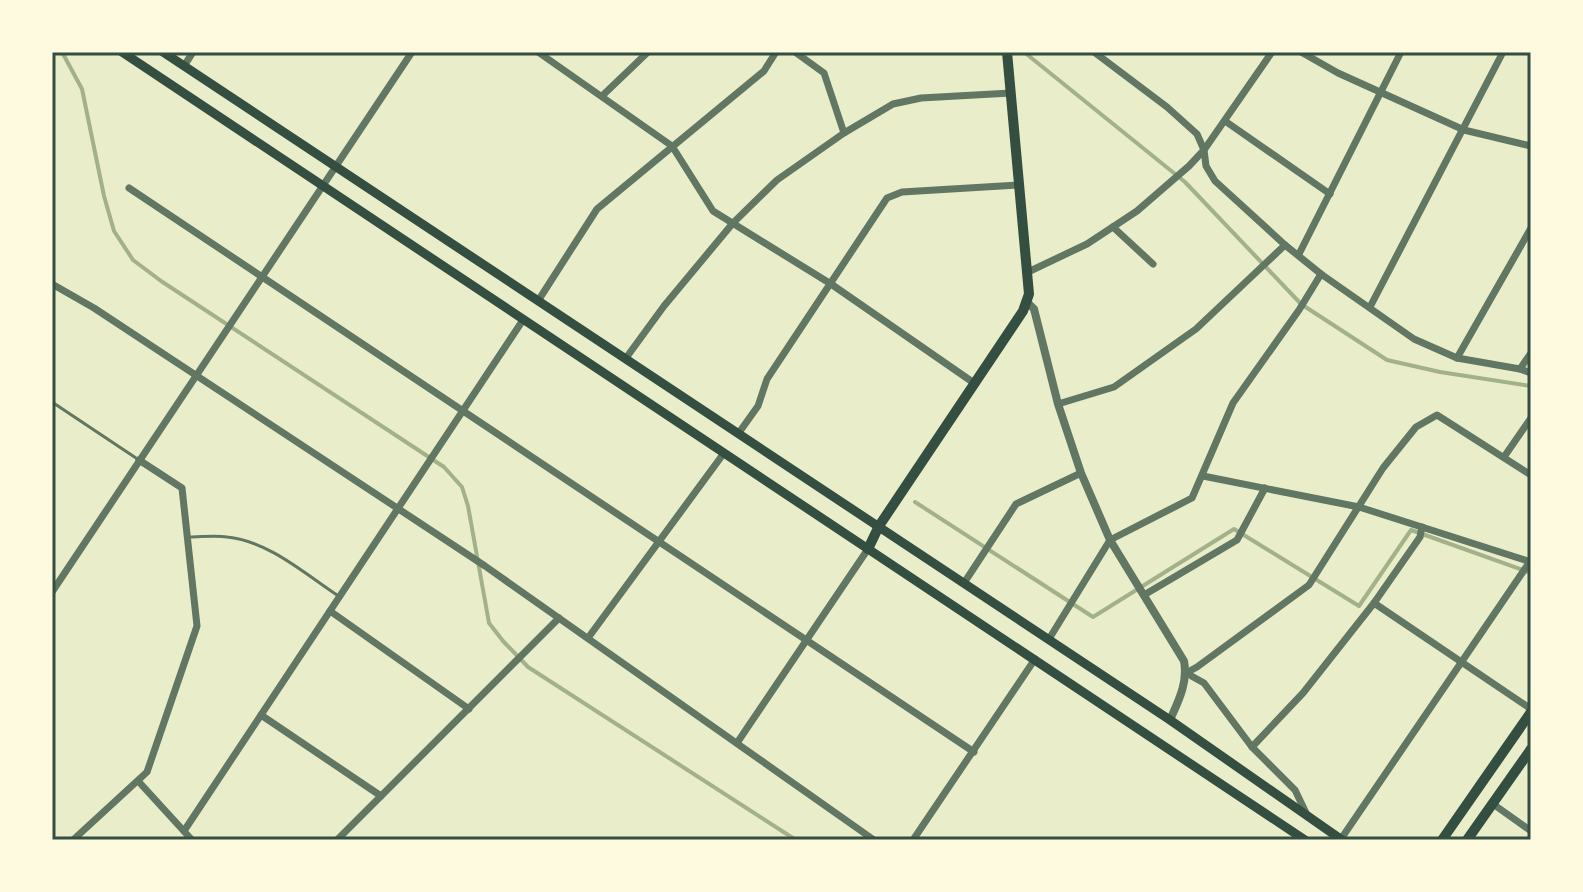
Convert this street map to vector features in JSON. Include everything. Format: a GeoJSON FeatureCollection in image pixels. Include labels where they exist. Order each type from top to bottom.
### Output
{"type":"FeatureCollection","features":[{"type":"Feature","properties":{"kind":"main road"},"geometry":{"type":"LineString","coordinates":[[122,52],[1305,840]]}},
{"type":"Feature","properties":{"kind":"main road"},"geometry":{"type":"LineString","coordinates":[[163,52],[1049,639],[1342,840]]}},
{"type":"Feature","properties":{"kind":"main road"},"geometry":{"type":"LineString","coordinates":[[868,549],[879,526],[1023,311],[1029,294],[1007,52]]}},
{"type":"Feature","properties":{"kind":"main road"},"geometry":{"type":"LineString","coordinates":[[1442,840],[1531,710]]}},
{"type":"Feature","properties":{"kind":"main road"},"geometry":{"type":"LineString","coordinates":[[1467,840],[1531,749]]}},
{"type":"Feature","properties":{"kind":"street"},"geometry":{"type":"LineString","coordinates":[[184,66],[193,52]]}},
{"type":"Feature","properties":{"kind":"street"},"geometry":{"type":"LineString","coordinates":[[52,592],[55,582],[412,52]]}},
{"type":"Feature","properties":{"kind":"street"},"geometry":{"type":"LineString","coordinates":[[538,52],[672,146],[713,211],[831,284],[974,383]]}},
{"type":"Feature","properties":{"kind":"street"},"geometry":{"type":"LineString","coordinates":[[602,96],[648,52]]}},
{"type":"Feature","properties":{"kind":"street"},"geometry":{"type":"LineString","coordinates":[[538,301],[597,209],[764,71],[776,52]]}},
{"type":"Feature","properties":{"kind":"street"},"geometry":{"type":"LineString","coordinates":[[795,52],[824,73],[844,133]]}},
{"type":"Feature","properties":{"kind":"street"},"geometry":{"type":"LineString","coordinates":[[1094,52],[1167,107],[1197,134],[1204,150],[1206,166],[1215,181],[1321,274],[1414,339],[1457,358],[1531,373]]}},
{"type":"Feature","properties":{"kind":"street"},"geometry":{"type":"LineString","coordinates":[[1028,272],[1087,244],[1168,184],[1204,150],[1272,52]]}},
{"type":"Feature","properties":{"kind":"street"},"geometry":{"type":"LineString","coordinates":[[1301,52],[1380,93],[1464,130],[1531,146]]}},
{"type":"Feature","properties":{"kind":"street"},"geometry":{"type":"LineString","coordinates":[[1299,254],[1401,52]]}},
{"type":"Feature","properties":{"kind":"street"},"geometry":{"type":"LineString","coordinates":[[1370,307],[1503,52]]}},
{"type":"Feature","properties":{"kind":"street"},"geometry":{"type":"LineString","coordinates":[[626,358],[664,306],[733,223],[777,180],[844,133],[893,104],[921,98],[1011,93]]}},
{"type":"Feature","properties":{"kind":"street"},"geometry":{"type":"LineString","coordinates":[[1225,121],[1330,194]]}},
{"type":"Feature","properties":{"kind":"street"},"geometry":{"type":"LineString","coordinates":[[738,434],[758,406],[767,379],[887,198],[902,192],[1019,185]]}},
{"type":"Feature","properties":{"kind":"street"},"geometry":{"type":"LineString","coordinates":[[129,188],[974,752]]}},
{"type":"Feature","properties":{"kind":"street"},"geometry":{"type":"LineString","coordinates":[[1113,227],[1153,264]]}},
{"type":"Feature","properties":{"kind":"street"},"geometry":{"type":"LineString","coordinates":[[1457,358],[1531,228]]}},
{"type":"Feature","properties":{"kind":"street"},"geometry":{"type":"LineString","coordinates":[[1058,404],[1114,387],[1196,329],[1285,245]]}},
{"type":"Feature","properties":{"kind":"street"},"geometry":{"type":"LineString","coordinates":[[1049,639],[1110,540],[1192,498],[1233,403],[1321,274]]}},
{"type":"Feature","properties":{"kind":"street"},"geometry":{"type":"LineString","coordinates":[[52,284],[94,308],[485,566],[874,840]]}},
{"type":"Feature","properties":{"kind":"street"},"geometry":{"type":"LineString","coordinates":[[1026,301],[1034,309],[1058,404],[1081,473],[1110,540],[1184,661],[1186,673],[1183,690],[1170,720]]}},
{"type":"Feature","properties":{"kind":"street"},"geometry":{"type":"LineString","coordinates":[[184,831],[523,320]]}},
{"type":"Feature","properties":{"kind":"street"},"geometry":{"type":"LineString","coordinates":[[1520,369],[1531,353]]}},
{"type":"Feature","properties":{"kind":"street"},"geometry":{"type":"LineString","coordinates":[[1186,673],[1309,585],[1383,468],[1416,427],[1437,415],[1531,475]]}},
{"type":"Feature","properties":{"kind":"street"},"geometry":{"type":"LineString","coordinates":[[1504,457],[1531,418]]}},
{"type":"Feature","properties":{"kind":"street"},"geometry":{"type":"LineString","coordinates":[[588,638],[724,453]]}},
{"type":"Feature","properties":{"kind":"street"},"geometry":{"type":"LineString","coordinates":[[73,840],[147,772],[197,626],[182,488],[139,460]]}},
{"type":"Feature","properties":{"kind":"street"},"geometry":{"type":"LineString","coordinates":[[964,583],[1016,504],[1081,473]]}},
{"type":"Feature","properties":{"kind":"street"},"geometry":{"type":"LineString","coordinates":[[1203,476],[1359,507],[1531,561],[1342,840]]}},
{"type":"Feature","properties":{"kind":"street"},"geometry":{"type":"LineString","coordinates":[[1144,595],[1237,540],[1265,488]]}},
{"type":"Feature","properties":{"kind":"street"},"geometry":{"type":"LineString","coordinates":[[1252,747],[1303,693],[1374,603],[1420,537],[1422,527]]}},
{"type":"Feature","properties":{"kind":"street"},"geometry":{"type":"LineString","coordinates":[[737,743],[868,549]]}},
{"type":"Feature","properties":{"kind":"street"},"geometry":{"type":"LineString","coordinates":[[1374,603],[1531,710]]}},
{"type":"Feature","properties":{"kind":"street"},"geometry":{"type":"LineString","coordinates":[[330,611],[469,709]]}},
{"type":"Feature","properties":{"kind":"street"},"geometry":{"type":"LineString","coordinates":[[337,840],[559,618]]}},
{"type":"Feature","properties":{"kind":"street"},"geometry":{"type":"LineString","coordinates":[[913,840],[1035,659]]}},
{"type":"Feature","properties":{"kind":"street"},"geometry":{"type":"LineString","coordinates":[[1186,673],[1204,683],[1252,747],[1295,790],[1307,815]]}},
{"type":"Feature","properties":{"kind":"street"},"geometry":{"type":"LineString","coordinates":[[261,715],[381,796]]}},
{"type":"Feature","properties":{"kind":"street"},"geometry":{"type":"LineString","coordinates":[[139,782],[192,840]]}},
{"type":"Feature","properties":{"kind":"street"},"geometry":{"type":"LineString","coordinates":[[1493,804],[1531,831]]}},
{"type":"Feature","properties":{"kind":"lane"},"geometry":{"type":"LineString","coordinates":[[52,402],[139,460]]}},
{"type":"Feature","properties":{"kind":"lane"},"geometry":{"type":"LineString","coordinates":[[189,537],[227,537],[250,542],[269,550],[340,596]]}},
{"type":"Feature","properties":{"kind":"waterway"},"geometry":{"type":"LineString","coordinates":[[62,52],[82,89],[114,231],[133,260],[444,467],[462,487],[489,623],[503,641],[528,667],[796,840]]}},
{"type":"Feature","properties":{"kind":"waterway"},"geometry":{"type":"LineString","coordinates":[[1024,52],[1185,182],[1301,304],[1387,360],[1531,386]]}},
{"type":"Feature","properties":{"kind":"waterway"},"geometry":{"type":"LineString","coordinates":[[915,502],[1093,617],[1234,529],[1359,606],[1411,530],[1531,573]]}}]}
